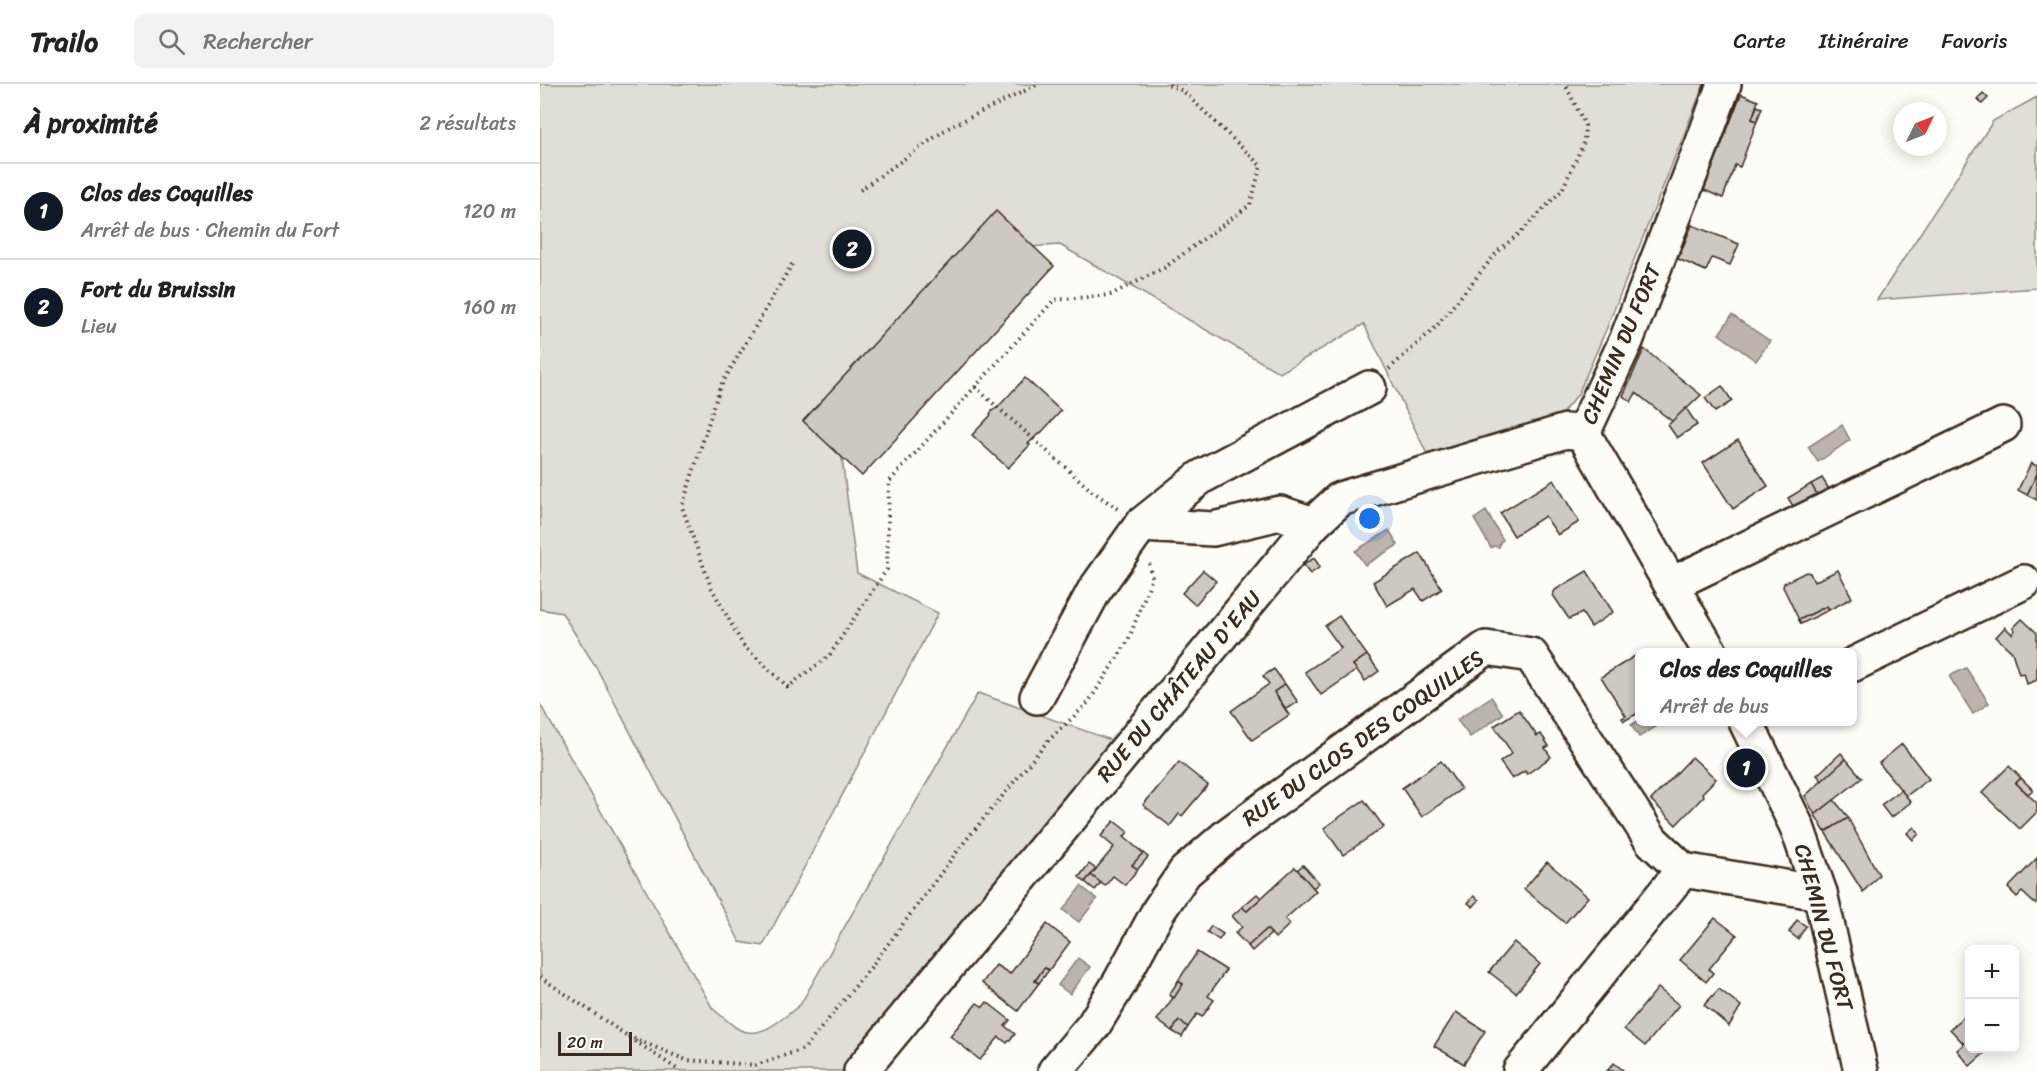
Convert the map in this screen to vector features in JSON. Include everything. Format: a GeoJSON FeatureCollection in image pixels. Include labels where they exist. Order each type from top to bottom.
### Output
{"type":"FeatureCollection","features":[{"type":"Feature","properties":{"kind":"street","name":"CHEMIN DU FORT"},"geometry":{"type":"LineString","coordinates":[[1708,648],[1582,433],[1626,342],[1724,84]]}},
{"type":"Feature","properties":{"kind":"street"},"geometry":{"type":"LineString","coordinates":[[1037,697],[1094,591],[1141,525],[1201,477],[1369,388]]}},
{"type":"Feature","properties":{"kind":"street"},"geometry":{"type":"LineString","coordinates":[[1672,584],[2003,425]]}},
{"type":"Feature","properties":{"kind":"street","name":"RUE DU CHÂTEAU D'EAU"},"geometry":{"type":"LineString","coordinates":[[861,1071],[1313,524],[1340,499],[1566,431],[1582,433]]}},
{"type":"Feature","properties":{"kind":"street"},"geometry":{"type":"LineString","coordinates":[[1141,525],[1213,529],[1280,513],[1313,524]]}},
{"type":"Feature","properties":{"kind":"street"},"geometry":{"type":"LineString","coordinates":[[1857,663],[2024,582]]}},
{"type":"Feature","properties":{"kind":"street","name":"RUE DU CLOS DES COQUILLES"},"geometry":{"type":"LineString","coordinates":[[1055,1071],[1093,1026],[1159,910],[1185,872],[1229,834],[1486,648],[1531,655],[1652,842],[1683,870]]}},
{"type":"Feature","properties":{"kind":"street","name":"CHEMIN DU FORT"},"geometry":{"type":"LineString","coordinates":[[1748,726],[1797,827],[1820,893],[1861,1071]]}},
{"type":"Feature","properties":{"kind":"street"},"geometry":{"type":"LineString","coordinates":[[1520,1071],[1683,870],[1820,893]]}},
{"type":"Feature","properties":{"kind":"path"},"geometry":{"type":"LineString","coordinates":[[860,190],[948,128],[1039,84]]}},
{"type":"Feature","properties":{"kind":"path"},"geometry":{"type":"LineString","coordinates":[[792,264],[720,387],[682,507],[711,587],[743,645],[788,687],[829,657],[887,569],[890,482],[1054,300],[1110,295],[1164,268],[1250,205],[1261,166],[1183,91],[1167,84]]}},
{"type":"Feature","properties":{"kind":"path"},"geometry":{"type":"LineString","coordinates":[[1369,388],[1435,328],[1498,251],[1521,232],[1562,190],[1584,142],[1585,125],[1565,84]]}},
{"type":"Feature","properties":{"kind":"path"},"geometry":{"type":"LineString","coordinates":[[975,387],[1092,491]]}},
{"type":"Feature","properties":{"kind":"path"},"geometry":{"type":"LineString","coordinates":[[627,1036],[686,1060],[756,1065],[804,1049],[871,967],[997,802],[1047,742],[1088,703],[1128,641],[1152,578],[1141,525]]}},
{"type":"Feature","properties":{"kind":"path"},"geometry":{"type":"LineString","coordinates":[[540,977],[680,1071]]}},
{"type":"Feature","properties":{"kind":"shaded area"},"geometry":{"type":"Polygon","coordinates":[[[540,84],[1704,84],[1606,330],[1578,394],[1554,423],[1429,458],[1364,324],[1280,373],[1060,245],[980,250],[839,436],[857,573],[938,613],[763,946],[740,942],[596,667],[562,613],[540,609],[540,84]]]}},
{"type":"Feature","properties":{"kind":"shaded area"},"geometry":{"type":"Polygon","coordinates":[[[2037,97],[2037,288],[1877,300],[1993,121],[2037,97]]]}},
{"type":"Feature","properties":{"kind":"shaded area"},"geometry":{"type":"Polygon","coordinates":[[[1732,315],[1770,341],[1756,361],[1719,334],[1732,315]]]}},
{"type":"Feature","properties":{"kind":"shaded area"},"geometry":{"type":"Polygon","coordinates":[[[1842,425],[1850,440],[1818,462],[1808,447],[1842,425]]]}},
{"type":"Feature","properties":{"kind":"shaded area"},"geometry":{"type":"Polygon","coordinates":[[[1486,511],[1503,540],[1499,547],[1491,548],[1474,519],[1486,511]]]}},
{"type":"Feature","properties":{"kind":"shaded area"},"geometry":{"type":"Polygon","coordinates":[[[1389,530],[1398,545],[1365,565],[1355,551],[1389,530]]]}},
{"type":"Feature","properties":{"kind":"shaded area"},"geometry":{"type":"Polygon","coordinates":[[[1966,668],[1989,703],[1973,714],[1949,676],[1966,668]]]}},
{"type":"Feature","properties":{"kind":"shaded area"},"geometry":{"type":"Polygon","coordinates":[[[978,693],[1114,741],[846,1071],[540,1071],[540,704],[713,1009],[740,1030],[756,1032],[772,1026],[800,1005],[978,693]]]}},
{"type":"Feature","properties":{"kind":"shaded area"},"geometry":{"type":"Polygon","coordinates":[[[1491,697],[1503,714],[1470,737],[1457,720],[1491,697]]]}},
{"type":"Feature","properties":{"kind":"shaded area"},"geometry":{"type":"Polygon","coordinates":[[[1635,722],[1635,726],[1657,726],[1639,737],[1631,725],[1635,722]]]}},
{"type":"Feature","properties":{"kind":"shaded area"},"geometry":{"type":"Polygon","coordinates":[[[1081,886],[1097,899],[1079,922],[1063,910],[1081,886]]]}},
{"type":"Feature","properties":{"kind":"shaded area"},"geometry":{"type":"Polygon","coordinates":[[[1078,958],[1090,967],[1070,994],[1058,985],[1078,958]]]}},
{"type":"Feature","properties":{"kind":"building"},"geometry":{"type":"Polygon","coordinates":[[[1983,93],[1988,98],[1982,104],[1977,99],[1983,93]]]}},
{"type":"Feature","properties":{"kind":"building"},"geometry":{"type":"Polygon","coordinates":[[[1741,94],[1758,101],[1752,119],[1757,121],[1740,167],[1735,165],[1723,198],[1704,190],[1741,94]]]}},
{"type":"Feature","properties":{"kind":"building"},"geometry":{"type":"Polygon","coordinates":[[[1757,106],[1762,108],[1757,121],[1752,119],[1757,106]]]}},
{"type":"Feature","properties":{"kind":"building"},"geometry":{"type":"Polygon","coordinates":[[[996,211],[1054,266],[862,476],[803,421],[996,211]]]}},
{"type":"Feature","properties":{"kind":"building"},"geometry":{"type":"Polygon","coordinates":[[[1692,225],[1739,244],[1730,265],[1712,258],[1706,271],[1678,259],[1692,225]]]}},
{"type":"Feature","properties":{"kind":"building"},"geometry":{"type":"Polygon","coordinates":[[[1644,349],[1701,395],[1673,422],[1636,393],[1631,402],[1623,396],[1644,349]]]}},
{"type":"Feature","properties":{"kind":"building"},"geometry":{"type":"Polygon","coordinates":[[[1025,378],[1061,411],[1008,468],[972,435],[1025,378]]]}},
{"type":"Feature","properties":{"kind":"building"},"geometry":{"type":"Polygon","coordinates":[[[1722,386],[1732,401],[1715,412],[1705,398],[1722,386]]]}},
{"type":"Feature","properties":{"kind":"building"},"geometry":{"type":"Polygon","coordinates":[[[1686,408],[1697,425],[1677,438],[1668,425],[1686,408]]]}},
{"type":"Feature","properties":{"kind":"building"},"geometry":{"type":"Polygon","coordinates":[[[1738,440],[1768,486],[1733,509],[1703,463],[1738,440]]]}},
{"type":"Feature","properties":{"kind":"building"},"geometry":{"type":"Polygon","coordinates":[[[2031,463],[2037,466],[2037,474],[2027,495],[2018,490],[2031,463]]]}},
{"type":"Feature","properties":{"kind":"building"},"geometry":{"type":"Polygon","coordinates":[[[2037,474],[2037,500],[2027,495],[2037,474]]]}},
{"type":"Feature","properties":{"kind":"building"},"geometry":{"type":"Polygon","coordinates":[[[1822,478],[1832,494],[1820,500],[1811,484],[1822,478]]]}},
{"type":"Feature","properties":{"kind":"building"},"geometry":{"type":"Polygon","coordinates":[[[1554,480],[1579,522],[1558,535],[1545,516],[1514,536],[1500,513],[1554,480]]]}},
{"type":"Feature","properties":{"kind":"building"},"geometry":{"type":"Polygon","coordinates":[[[1811,484],[1820,500],[1796,511],[1788,498],[1811,484]]]}},
{"type":"Feature","properties":{"kind":"building"},"geometry":{"type":"Polygon","coordinates":[[[1420,553],[1442,589],[1423,601],[1415,589],[1387,606],[1373,582],[1420,553]]]}},
{"type":"Feature","properties":{"kind":"building"},"geometry":{"type":"Polygon","coordinates":[[[1314,558],[1320,567],[1310,574],[1303,565],[1314,558]]]}},
{"type":"Feature","properties":{"kind":"building"},"geometry":{"type":"Polygon","coordinates":[[[1203,570],[1216,581],[1195,605],[1182,593],[1203,570]]]}},
{"type":"Feature","properties":{"kind":"building"},"geometry":{"type":"Polygon","coordinates":[[[1838,570],[1852,598],[1829,610],[1827,606],[1799,620],[1783,587],[1784,583],[1806,572],[1810,573],[1814,582],[1838,570]]]}},
{"type":"Feature","properties":{"kind":"building"},"geometry":{"type":"Polygon","coordinates":[[[1587,571],[1613,612],[1591,627],[1582,613],[1569,619],[1553,595],[1555,590],[1587,571]]]}},
{"type":"Feature","properties":{"kind":"building"},"geometry":{"type":"Polygon","coordinates":[[[1827,606],[1829,610],[1801,624],[1799,620],[1827,606]]]}},
{"type":"Feature","properties":{"kind":"building"},"geometry":{"type":"Polygon","coordinates":[[[1339,616],[1367,655],[1353,665],[1357,670],[1321,695],[1305,672],[1341,648],[1325,626],[1339,616]]]}},
{"type":"Feature","properties":{"kind":"building"},"geometry":{"type":"Polygon","coordinates":[[[2022,619],[2037,633],[2037,680],[2027,684],[2024,673],[2019,674],[2012,652],[1996,637],[2005,627],[2012,634],[2015,630],[2013,628],[2022,619]]]}},
{"type":"Feature","properties":{"kind":"building"},"geometry":{"type":"Polygon","coordinates":[[[1367,655],[1379,671],[1365,681],[1353,665],[1367,655]]]}},
{"type":"Feature","properties":{"kind":"building"},"geometry":{"type":"Polygon","coordinates":[[[1635,656],[1635,715],[1624,721],[1622,718],[1626,716],[1601,677],[1635,656]]]}},
{"type":"Feature","properties":{"kind":"building"},"geometry":{"type":"Polygon","coordinates":[[[1274,669],[1285,684],[1274,692],[1289,715],[1252,740],[1231,711],[1269,684],[1263,676],[1274,669]]]}},
{"type":"Feature","properties":{"kind":"building"},"geometry":{"type":"Polygon","coordinates":[[[1285,684],[1298,702],[1286,709],[1274,692],[1285,684]]]}},
{"type":"Feature","properties":{"kind":"building"},"geometry":{"type":"Polygon","coordinates":[[[1519,710],[1537,736],[1541,734],[1549,746],[1545,748],[1551,757],[1527,774],[1525,771],[1512,779],[1500,762],[1512,753],[1494,726],[1519,710]]]}},
{"type":"Feature","properties":{"kind":"building"},"geometry":{"type":"Polygon","coordinates":[[[1902,744],[1929,779],[1906,796],[1879,763],[1902,744]]]}},
{"type":"Feature","properties":{"kind":"building"},"geometry":{"type":"Polygon","coordinates":[[[1841,753],[1846,759],[1822,781],[1817,775],[1841,753]]]}},
{"type":"Feature","properties":{"kind":"building"},"geometry":{"type":"Polygon","coordinates":[[[1692,757],[1716,779],[1702,793],[1704,796],[1676,825],[1651,800],[1692,757]]]}},
{"type":"Feature","properties":{"kind":"building"},"geometry":{"type":"Polygon","coordinates":[[[1846,759],[1862,778],[1815,815],[1805,796],[1846,759]]]}},
{"type":"Feature","properties":{"kind":"building"},"geometry":{"type":"Polygon","coordinates":[[[1441,761],[1461,789],[1422,817],[1402,788],[1441,761]]]}},
{"type":"Feature","properties":{"kind":"building"},"geometry":{"type":"Polygon","coordinates":[[[1179,762],[1208,785],[1182,816],[1179,814],[1170,826],[1143,805],[1179,762]]]}},
{"type":"Feature","properties":{"kind":"building"},"geometry":{"type":"Polygon","coordinates":[[[2009,766],[2021,778],[2016,783],[2037,803],[2037,812],[2020,829],[1982,793],[2009,766]]]}},
{"type":"Feature","properties":{"kind":"building"},"geometry":{"type":"Polygon","coordinates":[[[2021,778],[2033,790],[2028,794],[2016,783],[2021,778]]]}},
{"type":"Feature","properties":{"kind":"building"},"geometry":{"type":"Polygon","coordinates":[[[1901,790],[1911,802],[1891,818],[1881,805],[1901,790]]]}},
{"type":"Feature","properties":{"kind":"building"},"geometry":{"type":"Polygon","coordinates":[[[1364,800],[1384,827],[1343,855],[1324,828],[1364,800]]]}},
{"type":"Feature","properties":{"kind":"building"},"geometry":{"type":"Polygon","coordinates":[[[1834,800],[1849,818],[1825,832],[1815,815],[1834,800]]]}},
{"type":"Feature","properties":{"kind":"building"},"geometry":{"type":"Polygon","coordinates":[[[1848,818],[1879,875],[1863,892],[1825,832],[1848,818]]]}},
{"type":"Feature","properties":{"kind":"building"},"geometry":{"type":"Polygon","coordinates":[[[1114,821],[1128,832],[1124,837],[1143,853],[1132,865],[1138,869],[1125,885],[1113,876],[1105,886],[1091,875],[1114,847],[1101,836],[1114,821]]]}},
{"type":"Feature","properties":{"kind":"building"},"geometry":{"type":"Polygon","coordinates":[[[1914,827],[1919,834],[1913,840],[1907,833],[1914,827]]]}},
{"type":"Feature","properties":{"kind":"building"},"geometry":{"type":"Polygon","coordinates":[[[1143,853],[1148,857],[1138,869],[1132,865],[1143,853]]]}},
{"type":"Feature","properties":{"kind":"building"},"geometry":{"type":"Polygon","coordinates":[[[2037,858],[2037,902],[2035,904],[2022,892],[2017,897],[2008,888],[2037,858]]]}},
{"type":"Feature","properties":{"kind":"building"},"geometry":{"type":"Polygon","coordinates":[[[1547,862],[1588,897],[1565,923],[1524,889],[1547,862]]]}},
{"type":"Feature","properties":{"kind":"building"},"geometry":{"type":"Polygon","coordinates":[[[1089,864],[1096,869],[1085,882],[1079,877],[1089,864]]]}},
{"type":"Feature","properties":{"kind":"building"},"geometry":{"type":"Polygon","coordinates":[[[1303,865],[1319,883],[1313,888],[1297,870],[1303,865]]]}},
{"type":"Feature","properties":{"kind":"building"},"geometry":{"type":"Polygon","coordinates":[[[1295,867],[1316,891],[1285,919],[1290,924],[1275,938],[1267,929],[1248,946],[1235,933],[1242,927],[1232,916],[1242,907],[1247,911],[1295,867]]]}},
{"type":"Feature","properties":{"kind":"building"},"geometry":{"type":"Polygon","coordinates":[[[1091,875],[1101,883],[1095,890],[1085,882],[1091,875]]]}},
{"type":"Feature","properties":{"kind":"building"},"geometry":{"type":"Polygon","coordinates":[[[1257,894],[1261,898],[1247,911],[1242,907],[1257,894]]]}},
{"type":"Feature","properties":{"kind":"building"},"geometry":{"type":"Polygon","coordinates":[[[1474,896],[1479,900],[1473,907],[1468,903],[1474,896]]]}},
{"type":"Feature","properties":{"kind":"building"},"geometry":{"type":"Polygon","coordinates":[[[1715,918],[1737,935],[1709,969],[1713,973],[1706,982],[1680,960],[1715,918]]]}},
{"type":"Feature","properties":{"kind":"building"},"geometry":{"type":"Polygon","coordinates":[[[1797,920],[1806,926],[1798,939],[1789,932],[1797,920]]]}},
{"type":"Feature","properties":{"kind":"building"},"geometry":{"type":"Polygon","coordinates":[[[1047,924],[1070,942],[1049,970],[1044,968],[1035,981],[1039,983],[1018,1011],[982,983],[996,965],[1010,974],[1047,924]]]}},
{"type":"Feature","properties":{"kind":"building"},"geometry":{"type":"Polygon","coordinates":[[[1211,926],[1223,934],[1219,940],[1207,932],[1211,926]]]}},
{"type":"Feature","properties":{"kind":"building"},"geometry":{"type":"Polygon","coordinates":[[[1267,929],[1271,934],[1252,951],[1248,946],[1267,929]]]}},
{"type":"Feature","properties":{"kind":"building"},"geometry":{"type":"Polygon","coordinates":[[[1514,942],[1540,964],[1516,993],[1489,972],[1514,942]]]}},
{"type":"Feature","properties":{"kind":"building"},"geometry":{"type":"Polygon","coordinates":[[[1197,952],[1226,970],[1208,996],[1214,1000],[1202,1017],[1197,1014],[1188,1027],[1179,1021],[1172,1031],[1157,1020],[1183,984],[1178,981],[1197,952]]]}},
{"type":"Feature","properties":{"kind":"building"},"geometry":{"type":"Polygon","coordinates":[[[1044,968],[1049,970],[1039,983],[1035,981],[1044,968]]]}},
{"type":"Feature","properties":{"kind":"building"},"geometry":{"type":"Polygon","coordinates":[[[1178,981],[1183,984],[1174,998],[1169,995],[1178,981]]]}},
{"type":"Feature","properties":{"kind":"building"},"geometry":{"type":"Polygon","coordinates":[[[1658,988],[1679,1005],[1645,1046],[1624,1029],[1658,988]]]}},
{"type":"Feature","properties":{"kind":"building"},"geometry":{"type":"Polygon","coordinates":[[[1719,989],[1741,1006],[1729,1026],[1704,1005],[1719,989]]]}},
{"type":"Feature","properties":{"kind":"building"},"geometry":{"type":"Polygon","coordinates":[[[987,1002],[1010,1020],[1005,1026],[1015,1034],[1007,1043],[999,1037],[980,1060],[950,1036],[977,1003],[983,1007],[987,1002]]]}},
{"type":"Feature","properties":{"kind":"building"},"geometry":{"type":"Polygon","coordinates":[[[1456,1012],[1485,1031],[1464,1064],[1434,1046],[1456,1012]]]}},
{"type":"Feature","properties":{"kind":"building"},"geometry":{"type":"Polygon","coordinates":[[[1965,1016],[1965,1053],[1984,1053],[1970,1066],[1957,1050],[1964,1044],[1950,1029],[1965,1016]]]}},
{"type":"Feature","properties":{"kind":"building"},"geometry":{"type":"Polygon","coordinates":[[[1179,1021],[1188,1027],[1182,1037],[1172,1031],[1179,1021]]]}},
{"type":"Feature","properties":{"kind":"building"},"geometry":{"type":"Polygon","coordinates":[[[1614,1063],[1624,1071],[1607,1071],[1614,1063]]]}},
{"type":"Feature","properties":{"kind":"place","name":"Fort du Bruissin"},"geometry":{"type":"Point","coordinates":[852,249]}},
{"type":"Feature","properties":{"kind":"place","name":"Clos des Coquilles"},"geometry":{"type":"Point","coordinates":[1746,768]}}]}
